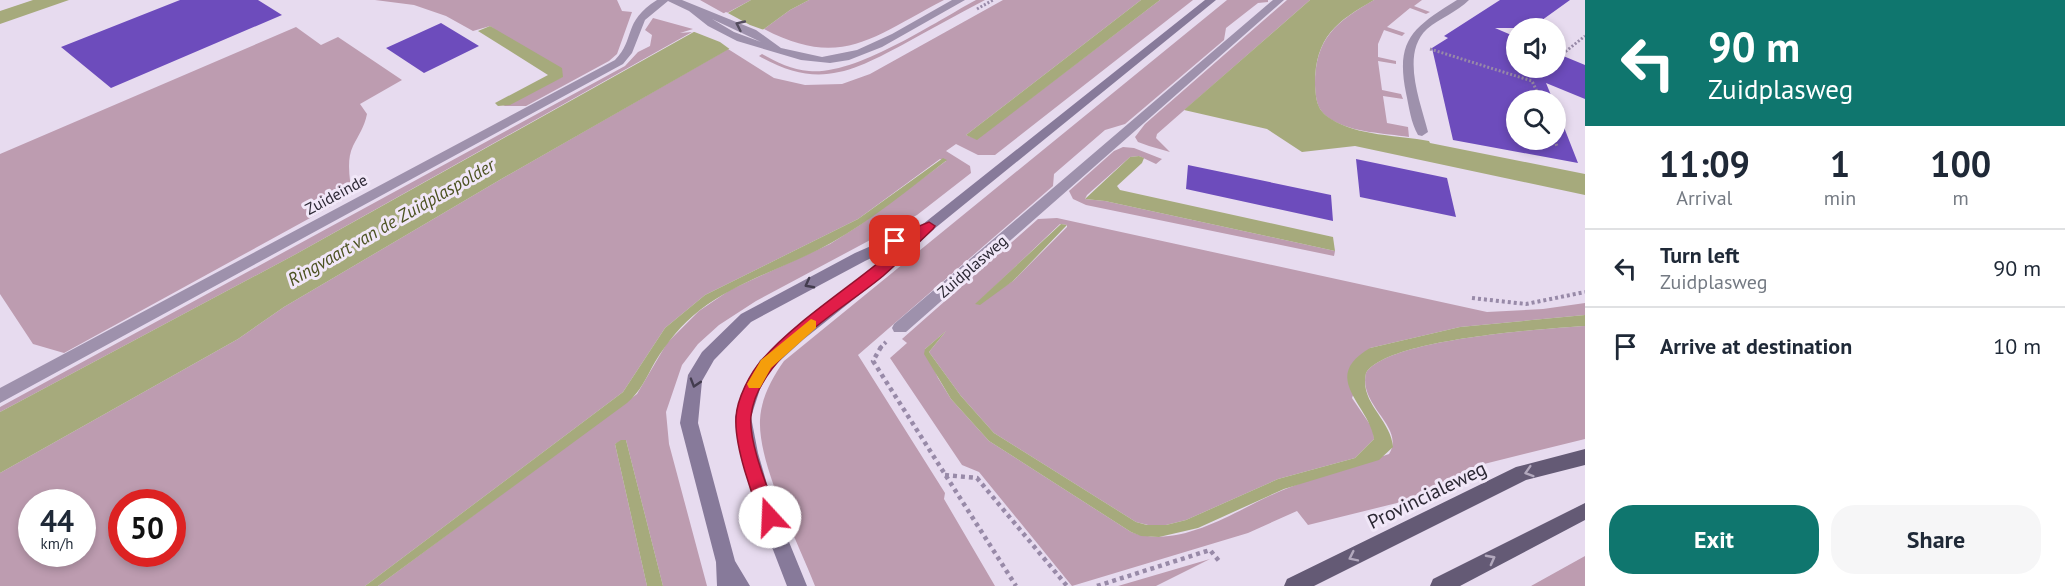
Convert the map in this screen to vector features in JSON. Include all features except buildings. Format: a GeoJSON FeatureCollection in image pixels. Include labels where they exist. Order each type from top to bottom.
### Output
{"type":"FeatureCollection","features":[{"type":"Feature","properties":{"kind":"main road"},"geometry":{"type":"LineString","coordinates":[[797,586],[762,498],[749,453],[743,417],[752,388],[766,364],[798,334],[878,272],[929,226],[1211,0]]}},
{"type":"Feature","properties":{"kind":"main road"},"geometry":{"type":"LineString","coordinates":[[726,586],[726,562],[689,423],[694,380],[708,356],[746,318],[860,257],[929,226]]}},
{"type":"Feature","properties":{"kind":"main road","name":"Provincialeweg"},"geometry":{"type":"LineString","coordinates":[[1294,586],[1522,473],[1585,457]]}},
{"type":"Feature","properties":{"kind":"main road"},"geometry":{"type":"LineString","coordinates":[[1440,586],[1585,511]]}},
{"type":"Feature","properties":{"kind":"main road"},"geometry":{"type":"LineString","coordinates":[[726,562],[740,586]]}},
{"type":"Feature","properties":{"kind":"street","name":"Zuideinde"},"geometry":{"type":"LineString","coordinates":[[0,396],[619,62],[629,51],[638,22],[647,11],[664,0]]}},
{"type":"Feature","properties":{"kind":"street"},"geometry":{"type":"LineString","coordinates":[[674,0],[694,10],[719,16],[760,35],[779,51]]}},
{"type":"Feature","properties":{"kind":"street"},"geometry":{"type":"LineString","coordinates":[[694,10],[707,22],[747,42],[789,55],[817,60],[848,56],[960,0]]}},
{"type":"Feature","properties":{"kind":"street","name":"Zuidplasweg"},"geometry":{"type":"LineString","coordinates":[[900,328],[1279,0]]}},
{"type":"Feature","properties":{"kind":"street"},"geometry":{"type":"LineString","coordinates":[[1422,132],[1407,59],[1409,43],[1423,27],[1464,0]]}},
{"type":"Feature","properties":{"kind":"path"},"geometry":{"type":"LineString","coordinates":[[1566,51],[1585,36]]}},
{"type":"Feature","properties":{"kind":"path"},"geometry":{"type":"LineString","coordinates":[[1409,43],[1528,78],[1535,84],[1537,90]]}},
{"type":"Feature","properties":{"kind":"path"},"geometry":{"type":"LineString","coordinates":[[1472,298],[1527,306],[1542,305],[1580,291],[1585,292]]}},
{"type":"Feature","properties":{"kind":"path"},"geometry":{"type":"LineString","coordinates":[[900,328],[876,352],[873,361],[1016,586]]}},
{"type":"Feature","properties":{"kind":"path"},"geometry":{"type":"LineString","coordinates":[[944,475],[977,478],[1067,586]]}},
{"type":"Feature","properties":{"kind":"path"},"geometry":{"type":"LineString","coordinates":[[1097,586],[1210,550],[1219,561]]}},
{"type":"Feature","properties":{"kind":"shaded area"},"geometry":{"type":"Polygon","coordinates":[[[375,0],[617,0],[622,11],[632,12],[617,54],[609,61],[526,106],[503,106],[562,77],[490,26],[473,31],[446,16],[414,5],[375,0]]]}},
{"type":"Feature","properties":{"kind":"shaded area"},"geometry":{"type":"Polygon","coordinates":[[[700,0],[751,0],[725,14],[700,0]]]}},
{"type":"Feature","properties":{"kind":"shaded area"},"geometry":{"type":"Polygon","coordinates":[[[809,0],[944,0],[877,36],[837,47],[815,47],[791,41],[764,29],[790,10],[809,0]]]}},
{"type":"Feature","properties":{"kind":"shaded area"},"geometry":{"type":"Polygon","coordinates":[[[976,0],[985,0],[885,54],[850,69],[816,74],[799,72],[759,56],[762,54],[779,63],[809,71],[828,70],[849,65],[894,46],[976,0]]]}},
{"type":"Feature","properties":{"kind":"shaded area"},"geometry":{"type":"Polygon","coordinates":[[[1003,0],[1141,0],[966,135],[977,139],[1160,0],[1193,0],[995,155],[978,155],[956,144],[946,151],[970,166],[971,173],[917,215],[756,301],[719,325],[698,344],[682,365],[666,412],[669,444],[707,586],[663,586],[626,440],[615,444],[647,586],[378,586],[637,394],[667,343],[699,311],[730,290],[830,244],[860,225],[946,161],[940,159],[858,219],[705,295],[665,328],[623,392],[365,586],[0,586],[0,473],[238,339],[284,307],[728,49],[774,78],[805,85],[842,84],[870,74],[1003,0]]]}},
{"type":"Feature","properties":{"kind":"shaded area"},"geometry":{"type":"Polygon","coordinates":[[[1227,0],[1268,0],[1268,2],[1258,3],[1226,28],[1224,40],[1125,124],[1105,130],[1054,174],[1053,186],[858,355],[945,493],[944,499],[995,586],[815,586],[772,481],[761,438],[762,404],[771,381],[784,361],[1227,0]]]}},
{"type":"Feature","properties":{"kind":"shaded area"},"geometry":{"type":"Polygon","coordinates":[[[1287,0],[1310,0],[1157,134],[1156,138],[1170,152],[1138,142],[1135,137],[1145,124],[1287,0]]]}},
{"type":"Feature","properties":{"kind":"shaded area"},"geometry":{"type":"Polygon","coordinates":[[[1374,0],[1422,0],[1414,6],[1430,12],[1426,14],[1410,8],[1387,27],[1405,33],[1402,36],[1384,30],[1378,44],[1378,57],[1396,61],[1396,64],[1378,61],[1382,90],[1401,94],[1403,99],[1383,96],[1387,123],[1408,127],[1409,137],[1350,128],[1323,113],[1317,101],[1316,69],[1324,43],[1339,24],[1374,0]]]}},
{"type":"Feature","properties":{"kind":"shaded area"},"geometry":{"type":"Polygon","coordinates":[[[653,18],[693,29],[680,33],[692,32],[296,254],[0,412],[0,407],[625,66],[638,52],[650,46],[652,35],[645,30],[653,18]]]}},
{"type":"Feature","properties":{"kind":"shaded area"},"geometry":{"type":"Polygon","coordinates":[[[296,27],[321,45],[338,37],[402,80],[360,104],[367,114],[350,157],[352,195],[64,353],[33,344],[0,294],[0,154],[296,27]]]}},
{"type":"Feature","properties":{"kind":"shaded area"},"geometry":{"type":"Polygon","coordinates":[[[1123,147],[1134,148],[1162,159],[1156,164],[1139,156],[1130,157],[1085,199],[1105,201],[1335,251],[1334,256],[1086,205],[1073,199],[1069,191],[1114,151],[1123,147]]]}},
{"type":"Feature","properties":{"kind":"shaded area"},"geometry":{"type":"Polygon","coordinates":[[[1057,218],[1487,312],[1543,309],[1585,303],[1585,315],[1460,327],[1370,348],[1352,398],[1373,429],[1374,439],[1355,458],[1278,479],[1186,520],[1166,525],[1136,522],[994,433],[961,396],[929,352],[946,331],[925,349],[938,378],[951,399],[989,441],[1131,532],[1150,536],[1170,536],[1190,532],[1296,485],[1389,454],[1393,444],[1391,435],[1369,396],[1365,385],[1366,373],[1380,361],[1433,344],[1503,333],[1585,326],[1585,439],[1480,465],[1401,502],[1308,525],[1297,511],[1248,533],[1072,586],[979,472],[962,465],[890,358],[907,343],[902,339],[1038,219],[1057,218]],[[1060,224],[976,304],[1013,281],[1067,225],[1060,224]]]}},
{"type":"Feature","properties":{"kind":"shaded area"},"geometry":{"type":"Polygon","coordinates":[[[1585,556],[1585,586],[1531,586],[1585,556]]]}},
{"type":"Feature","properties":{"kind":"shaded area"},"geometry":{"type":"Polygon","coordinates":[[[1210,559],[1156,586],[1118,586],[1210,559]]]}},
{"type":"Feature","properties":{"kind":"water"},"geometry":{"type":"Polygon","coordinates":[[[33,0],[69,0],[0,24],[0,11],[33,0]]]}},
{"type":"Feature","properties":{"kind":"water","name":"Ringvaart van de Zuidplaspolder"},"geometry":{"type":"Polygon","coordinates":[[[751,0],[809,0],[790,10],[764,29],[503,178],[284,307],[238,339],[0,473],[0,412],[296,254],[751,0]]]}},
{"type":"Feature","properties":{"kind":"water"},"geometry":{"type":"Polygon","coordinates":[[[1141,0],[1160,0],[977,140],[966,135],[1141,0]]]}},
{"type":"Feature","properties":{"kind":"water"},"geometry":{"type":"Polygon","coordinates":[[[1310,0],[1374,0],[1339,23],[1324,42],[1319,54],[1316,68],[1316,95],[1318,104],[1326,116],[1341,125],[1365,132],[1429,141],[1585,174],[1585,195],[1355,146],[1302,152],[1267,129],[1184,110],[1310,0]]]}},
{"type":"Feature","properties":{"kind":"water"},"geometry":{"type":"Polygon","coordinates":[[[490,26],[562,68],[563,77],[510,105],[498,106],[495,103],[548,75],[478,31],[490,26]]]}},
{"type":"Feature","properties":{"kind":"water"},"geometry":{"type":"Polygon","coordinates":[[[1130,157],[1144,158],[1142,163],[1117,186],[1120,190],[1333,237],[1335,251],[1105,201],[1085,199],[1130,157]]]}},
{"type":"Feature","properties":{"kind":"water"},"geometry":{"type":"Polygon","coordinates":[[[943,158],[947,160],[890,204],[846,234],[815,252],[731,290],[700,310],[670,340],[640,389],[627,403],[378,586],[365,586],[623,392],[665,328],[705,295],[858,219],[943,158]]]}},
{"type":"Feature","properties":{"kind":"water"},"geometry":{"type":"Polygon","coordinates":[[[1061,224],[1067,225],[1013,281],[980,305],[975,304],[1061,224]]]}},
{"type":"Feature","properties":{"kind":"water"},"geometry":{"type":"Polygon","coordinates":[[[1585,315],[1585,326],[1468,338],[1433,344],[1380,361],[1366,373],[1365,384],[1371,402],[1391,437],[1393,447],[1379,460],[1284,489],[1198,528],[1159,537],[1141,536],[1131,532],[989,441],[951,399],[924,354],[925,349],[946,331],[929,352],[961,396],[994,433],[1136,522],[1147,525],[1166,525],[1186,520],[1278,479],[1355,458],[1374,439],[1370,426],[1351,392],[1348,370],[1355,359],[1370,348],[1460,327],[1585,315]]]}},
{"type":"Feature","properties":{"kind":"water"},"geometry":{"type":"Polygon","coordinates":[[[626,440],[663,586],[647,586],[615,444],[626,440]]]}},
{"type":"Feature","properties":{"kind":"pier"},"geometry":{"type":"Polygon","coordinates":[[[726,12],[767,31],[731,50],[720,42],[692,31],[726,12]]]}},
{"type":"Feature","properties":{"kind":"slow traffic"},"geometry":{"type":"LineString","coordinates":[[755,384],[766,364],[811,324]]}},
{"type":"Feature","properties":{"kind":"route"},"geometry":{"type":"LineString","coordinates":[[770,517],[749,453],[743,417],[752,388],[766,364],[798,334],[878,272],[929,226],[895,241]]}}]}
